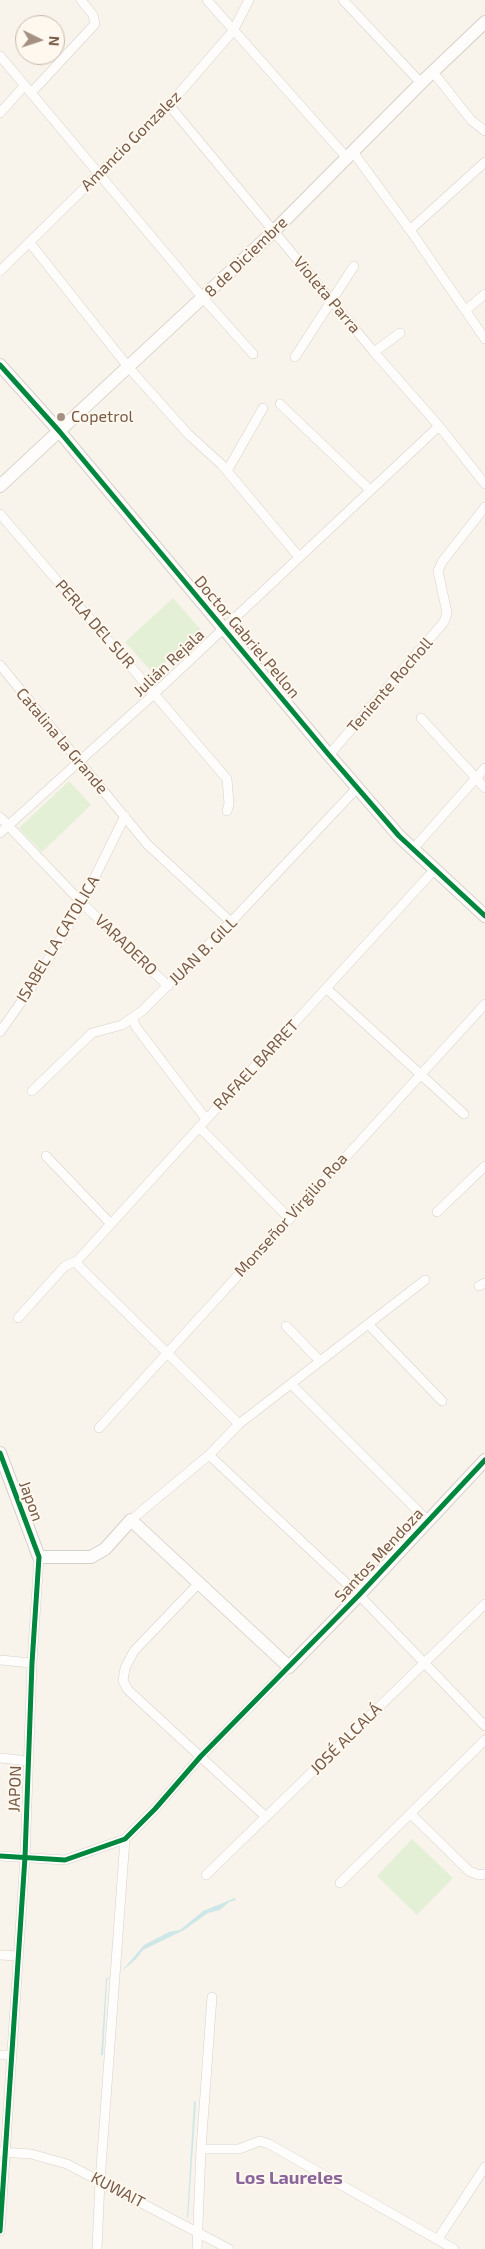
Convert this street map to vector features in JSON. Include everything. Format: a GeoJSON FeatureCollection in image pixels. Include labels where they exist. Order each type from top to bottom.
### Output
{"type":"FeatureCollection","features":[{"type":"Feature","properties":{"kind":"street"},"geometry":{"type":"LineString","coordinates":[[31,93],[95,24],[93,15],[81,0]]}},
{"type":"Feature","properties":{"kind":"street"},"geometry":{"type":"LineString","coordinates":[[207,0],[233,31],[350,155],[410,230],[485,339]]}},
{"type":"Feature","properties":{"kind":"street","name":"Amancio Gonzalez"},"geometry":{"type":"LineString","coordinates":[[0,271],[169,105],[233,31],[249,0]]}},
{"type":"Feature","properties":{"kind":"street"},"geometry":{"type":"LineString","coordinates":[[343,0],[421,83]]}},
{"type":"Feature","properties":{"kind":"street","name":"8 de Diciembre"},"geometry":{"type":"LineString","coordinates":[[0,486],[274,232],[421,83],[485,22]]}},
{"type":"Feature","properties":{"kind":"street"},"geometry":{"type":"LineString","coordinates":[[0,56],[203,298],[253,354]]}},
{"type":"Feature","properties":{"kind":"street"},"geometry":{"type":"LineString","coordinates":[[433,72],[471,120],[485,131]]}},
{"type":"Feature","properties":{"kind":"street"},"geometry":{"type":"LineString","coordinates":[[0,113],[24,85]]}},
{"type":"Feature","properties":{"kind":"street","name":"Violeta Parra"},"geometry":{"type":"LineString","coordinates":[[169,105],[374,352],[439,426],[485,484]]}},
{"type":"Feature","properties":{"kind":"street"},"geometry":{"type":"LineString","coordinates":[[410,230],[485,162]]}},
{"type":"Feature","properties":{"kind":"street"},"geometry":{"type":"LineString","coordinates":[[30,243],[129,368],[188,434],[226,471],[298,557]]}},
{"type":"Feature","properties":{"kind":"street"},"geometry":{"type":"LineString","coordinates":[[294,357],[354,266]]}},
{"type":"Feature","properties":{"kind":"street"},"geometry":{"type":"LineString","coordinates":[[466,310],[485,294]]}},
{"type":"Feature","properties":{"kind":"street"},"geometry":{"type":"LineString","coordinates":[[374,352],[400,333]]}},
{"type":"Feature","properties":{"kind":"street","name":"Doctor Gabriel Pellon"},"geometry":{"type":"LineString","coordinates":[[0,365],[60,432],[357,788],[413,849],[485,916]]}},
{"type":"Feature","properties":{"kind":"street"},"geometry":{"type":"LineString","coordinates":[[280,404],[370,490]]}},
{"type":"Feature","properties":{"kind":"street"},"geometry":{"type":"LineString","coordinates":[[226,471],[264,408]]}},
{"type":"Feature","properties":{"kind":"street","name":"Julián Rejala"},"geometry":{"type":"LineString","coordinates":[[0,833],[155,693],[439,426]]}},
{"type":"Feature","properties":{"kind":"street","name":"Teniente Rocholl"},"geometry":{"type":"LineString","coordinates":[[329,755],[444,622],[448,613],[438,571],[442,562],[485,507]]}},
{"type":"Feature","properties":{"kind":"street","name":"PERLA DEL SUR"},"geometry":{"type":"LineString","coordinates":[[0,514],[227,779],[229,804],[226,811]]}},
{"type":"Feature","properties":{"kind":"street","name":"Catalina la Grande"},"geometry":{"type":"LineString","coordinates":[[0,665],[159,856],[231,922]]}},
{"type":"Feature","properties":{"kind":"street"},"geometry":{"type":"LineString","coordinates":[[421,718],[485,788]]}},
{"type":"Feature","properties":{"kind":"street"},"geometry":{"type":"LineString","coordinates":[[413,849],[485,768]]}},
{"type":"Feature","properties":{"kind":"street","name":"JUAN B. GILL"},"geometry":{"type":"LineString","coordinates":[[32,1090],[92,1033],[122,1025],[142,1011],[231,922],[357,788]]}},
{"type":"Feature","properties":{"kind":"street","name":"ISABEL LA CATOLICA"},"geometry":{"type":"LineString","coordinates":[[0,1032],[30,988],[82,904],[125,816]]}},
{"type":"Feature","properties":{"kind":"street","name":"VARADERO"},"geometry":{"type":"LineString","coordinates":[[0,817],[82,904],[168,986]]}},
{"type":"Feature","properties":{"kind":"street","name":"RAFAEL BARRET"},"geometry":{"type":"LineString","coordinates":[[18,1318],[65,1266],[77,1261],[435,869]]}},
{"type":"Feature","properties":{"kind":"street"},"geometry":{"type":"LineString","coordinates":[[327,989],[464,1114]]}},
{"type":"Feature","properties":{"kind":"street","name":"Monseñor Virgilio Roa"},"geometry":{"type":"LineString","coordinates":[[98,1428],[419,1074],[485,1004]]}},
{"type":"Feature","properties":{"kind":"street"},"geometry":{"type":"LineString","coordinates":[[132,1018],[136,1027],[206,1119]]}},
{"type":"Feature","properties":{"kind":"street"},"geometry":{"type":"LineString","coordinates":[[198,1127],[289,1218]]}},
{"type":"Feature","properties":{"kind":"street"},"geometry":{"type":"LineString","coordinates":[[46,1156],[111,1224]]}},
{"type":"Feature","properties":{"kind":"street"},"geometry":{"type":"LineString","coordinates":[[437,1212],[485,1166]]}},
{"type":"Feature","properties":{"kind":"street"},"geometry":{"type":"LineString","coordinates":[[77,1261],[79,1266],[239,1424]]}},
{"type":"Feature","properties":{"kind":"street"},"geometry":{"type":"LineString","coordinates":[[39,1558],[91,1557],[105,1549],[131,1520],[209,1455],[239,1424],[426,1280]]}},
{"type":"Feature","properties":{"kind":"street"},"geometry":{"type":"LineString","coordinates":[[368,1324],[442,1400]]}},
{"type":"Feature","properties":{"kind":"street"},"geometry":{"type":"LineString","coordinates":[[286,1326],[320,1361]]}},
{"type":"Feature","properties":{"kind":"street"},"geometry":{"type":"LineString","coordinates":[[291,1384],[428,1522]]}},
{"type":"Feature","properties":{"kind":"street"},"geometry":{"type":"LineString","coordinates":[[209,1455],[359,1595],[485,1726]]}},
{"type":"Feature","properties":{"kind":"street","name":"Japon"},"geometry":{"type":"LineString","coordinates":[[0,1456],[39,1558]]}},
{"type":"Feature","properties":{"kind":"street","name":"Santos Mendoza"},"geometry":{"type":"LineString","coordinates":[[289,1667],[485,1460]]}},
{"type":"Feature","properties":{"kind":"street"},"geometry":{"type":"LineString","coordinates":[[0,1856],[65,1860],[125,1839],[155,1809],[201,1756],[289,1667],[131,1520]]}},
{"type":"Feature","properties":{"kind":"street","name":"JAPON"},"geometry":{"type":"LineString","coordinates":[[0,2232],[3,2152],[12,2055],[25,1857],[32,1663],[39,1558]]}},
{"type":"Feature","properties":{"kind":"street"},"geometry":{"type":"LineString","coordinates":[[199,1583],[134,1652],[125,1668],[123,1681],[128,1690],[266,1817]]}},
{"type":"Feature","properties":{"kind":"street","name":"JOSÉ ALCALÁ"},"geometry":{"type":"LineString","coordinates":[[206,1875],[485,1604]]}},
{"type":"Feature","properties":{"kind":"street"},"geometry":{"type":"LineString","coordinates":[[0,1660],[32,1663]]}},
{"type":"Feature","properties":{"kind":"street"},"geometry":{"type":"LineString","coordinates":[[340,1883],[485,1740]]}},
{"type":"Feature","properties":{"kind":"street"},"geometry":{"type":"LineString","coordinates":[[0,1758],[29,1760]]}},
{"type":"Feature","properties":{"kind":"street"},"geometry":{"type":"LineString","coordinates":[[411,1814],[469,1871],[479,1875],[485,1874]]}},
{"type":"Feature","properties":{"kind":"street"},"geometry":{"type":"LineString","coordinates":[[97,2249],[100,2181],[125,1839]]}},
{"type":"Feature","properties":{"kind":"street"},"geometry":{"type":"LineString","coordinates":[[0,1955],[18,1956]]}},
{"type":"Feature","properties":{"kind":"street"},"geometry":{"type":"LineString","coordinates":[[197,2249],[201,2149],[212,1997]]}},
{"type":"Feature","properties":{"kind":"street"},"geometry":{"type":"LineString","coordinates":[[0,2055],[12,2055]]}},
{"type":"Feature","properties":{"kind":"street"},"geometry":{"type":"LineString","coordinates":[[201,2149],[239,2149],[260,2141],[269,2144],[454,2249]]}},
{"type":"Feature","properties":{"kind":"street","name":"KUWAIT"},"geometry":{"type":"LineString","coordinates":[[3,2152],[55,2159],[230,2249]]}},
{"type":"Feature","properties":{"kind":"street"},"geometry":{"type":"LineString","coordinates":[[438,2239],[485,2168]]}},
{"type":"Feature","properties":{"kind":"green space"},"geometry":{"type":"Polygon","coordinates":[[[173,598],[201,630],[153,673],[125,642],[173,598]]]}},
{"type":"Feature","properties":{"kind":"green space"},"geometry":{"type":"Polygon","coordinates":[[[69,781],[91,805],[42,852],[19,828],[69,781]]]}},
{"type":"Feature","properties":{"kind":"green space"},"geometry":{"type":"Polygon","coordinates":[[[412,1839],[453,1878],[417,1915],[377,1876],[412,1839]]]}},
{"type":"Feature","properties":{"kind":"water"},"geometry":{"type":"Polygon","coordinates":[[[235,1898],[236,1900],[229,1902],[220,1910],[208,1913],[184,1930],[143,1950],[122,1971],[144,1945],[169,1932],[180,1930],[203,1911],[235,1898]]]}},
{"type":"Feature","properties":{"kind":"water"},"geometry":{"type":"Polygon","coordinates":[[[110,1976],[107,1980],[103,2055],[101,2055],[106,1979],[110,1976]]]}},
{"type":"Feature","properties":{"kind":"water"},"geometry":{"type":"Polygon","coordinates":[[[194,2101],[196,2102],[188,2218],[187,2217],[194,2101]]]}},
{"type":"Feature","properties":{"kind":"cycle path"},"geometry":{"type":"LineString","coordinates":[[0,365],[60,432],[329,755],[399,836],[485,916]]}},
{"type":"Feature","properties":{"kind":"cycle path"},"geometry":{"type":"LineString","coordinates":[[0,1453],[39,1557],[32,1663],[25,1857],[0,2231]]}},
{"type":"Feature","properties":{"kind":"cycle path"},"geometry":{"type":"LineString","coordinates":[[0,1856],[65,1860],[125,1839],[155,1809],[201,1756],[359,1595],[485,1460]]}},
{"type":"Feature","properties":{"kind":"place","name":"Copetrol"},"geometry":{"type":"Point","coordinates":[61,417]}},
{"type":"Feature","properties":{"kind":"district","name":"Los Laureles"},"geometry":{"type":"Point","coordinates":[289,2178]}}]}
